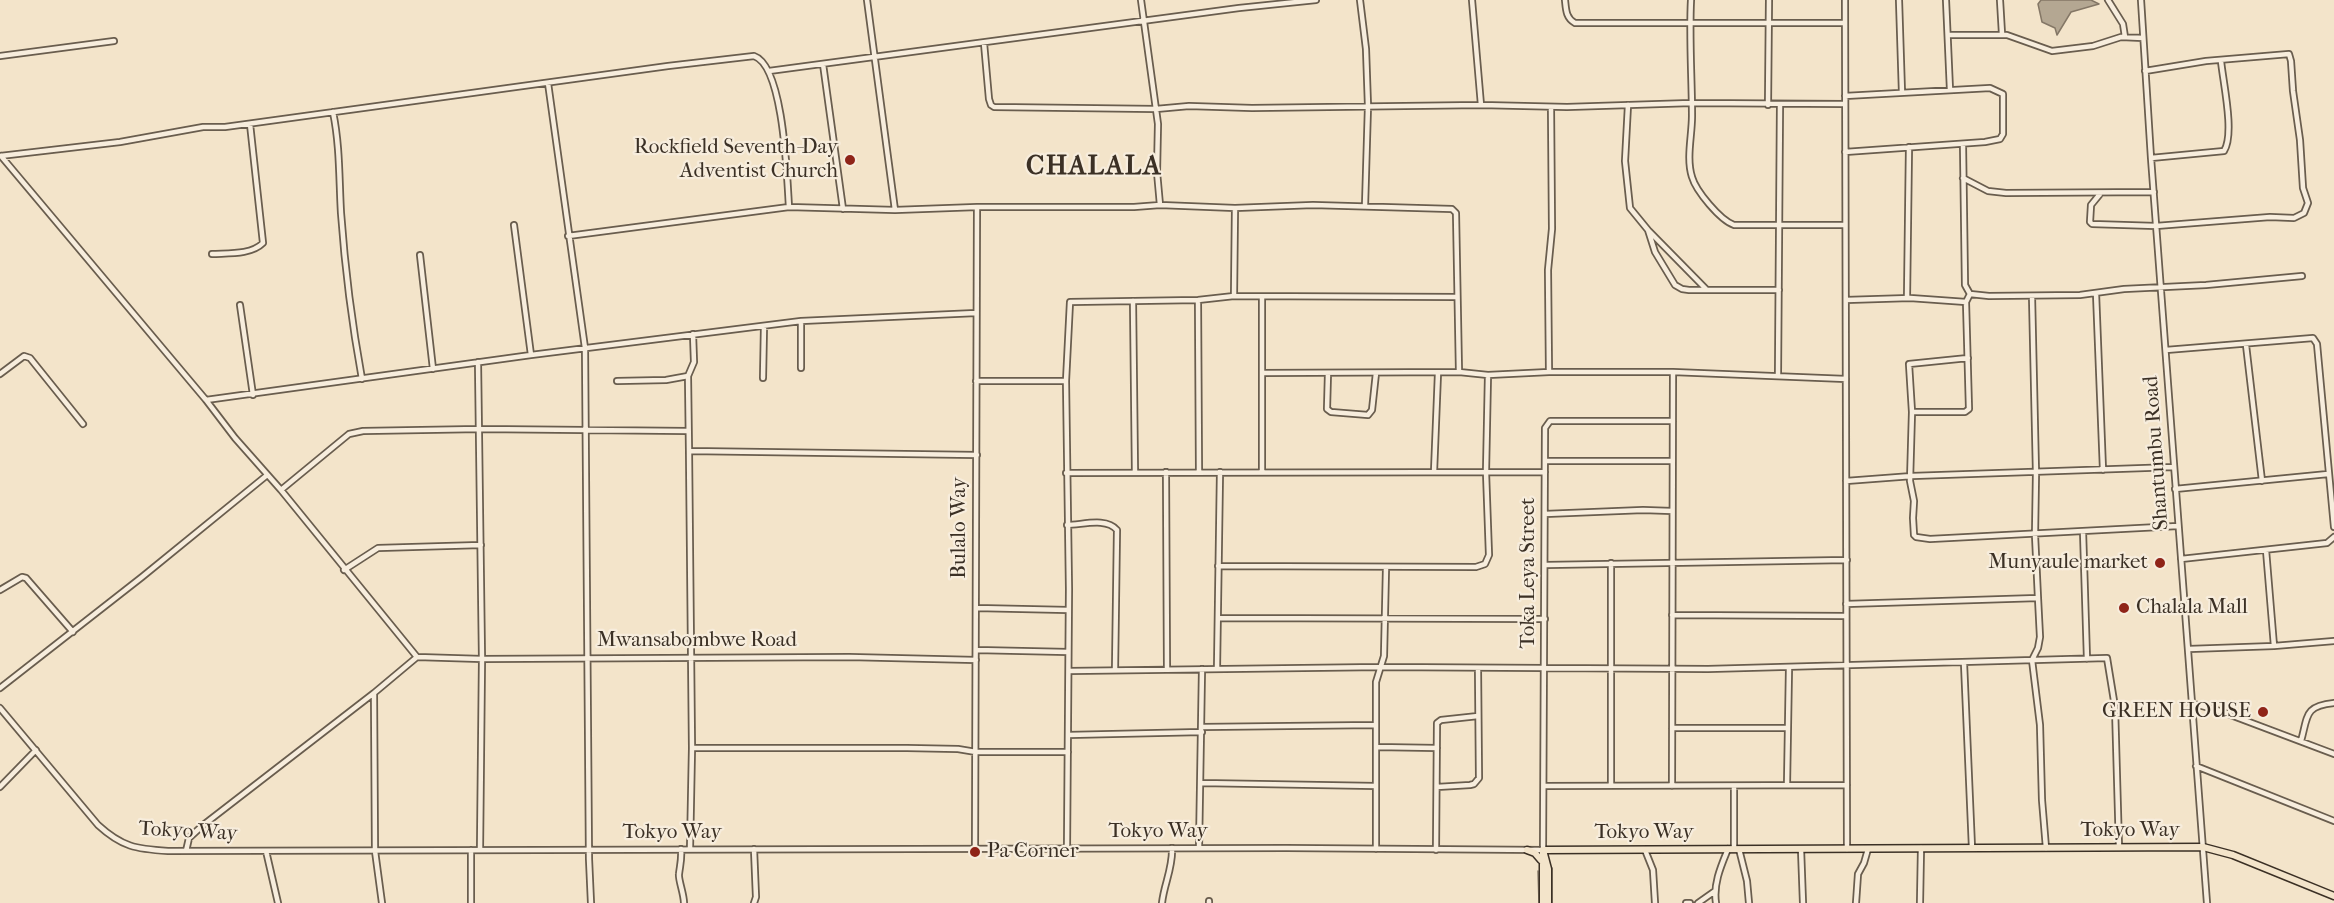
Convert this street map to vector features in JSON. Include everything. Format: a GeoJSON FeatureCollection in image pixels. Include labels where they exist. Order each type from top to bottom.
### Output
{"type":"FeatureCollection","features":[{"type":"Feature","properties":{"kind":"main road","name":"Tokyo Way"},"geometry":{"type":"LineString","coordinates":[[1544,849],[2203,847],[2233,855],[2334,896]]}},
{"type":"Feature","properties":{"kind":"main road"},"geometry":{"type":"LineString","coordinates":[[1544,849],[1548,903]]}},
{"type":"Feature","properties":{"kind":"main road"},"geometry":{"type":"LineString","coordinates":[[1543,903],[1545,866],[1550,857],[1559,849]]}},
{"type":"Feature","properties":{"kind":"main road"},"geometry":{"type":"LineString","coordinates":[[1527,850],[1538,856],[1545,866]]}},
{"type":"Feature","properties":{"kind":"street"},"geometry":{"type":"LineString","coordinates":[[867,0],[895,210]]}},
{"type":"Feature","properties":{"kind":"street"},"geometry":{"type":"LineString","coordinates":[[1141,0],[1155,109],[1160,205]]}},
{"type":"Feature","properties":{"kind":"street"},"geometry":{"type":"LineString","coordinates":[[769,71],[1316,0]]}},
{"type":"Feature","properties":{"kind":"street"},"geometry":{"type":"LineString","coordinates":[[1360,0],[1366,49],[1368,106],[1365,206]]}},
{"type":"Feature","properties":{"kind":"street"},"geometry":{"type":"LineString","coordinates":[[1472,0],[1481,105]]}},
{"type":"Feature","properties":{"kind":"street"},"geometry":{"type":"LineString","coordinates":[[1565,0],[1569,20],[1575,23],[1690,25],[1845,23]]}},
{"type":"Feature","properties":{"kind":"street"},"geometry":{"type":"LineString","coordinates":[[1690,0],[1690,168],[1695,183],[1711,206],[1728,223],[1734,225],[1845,225]]}},
{"type":"Feature","properties":{"kind":"street"},"geometry":{"type":"LineString","coordinates":[[1768,105],[1769,0]]}},
{"type":"Feature","properties":{"kind":"street"},"geometry":{"type":"LineString","coordinates":[[1845,0],[1847,849]]}},
{"type":"Feature","properties":{"kind":"street"},"geometry":{"type":"LineString","coordinates":[[1899,0],[1902,93]]}},
{"type":"Feature","properties":{"kind":"street"},"geometry":{"type":"LineString","coordinates":[[1946,0],[1950,90]]}},
{"type":"Feature","properties":{"kind":"street"},"geometry":{"type":"LineString","coordinates":[[2000,0],[2002,34]]}},
{"type":"Feature","properties":{"kind":"street"},"geometry":{"type":"LineString","coordinates":[[2108,0],[2123,24],[2125,37]]}},
{"type":"Feature","properties":{"kind":"street","name":"Shantumbu Road"},"geometry":{"type":"LineString","coordinates":[[2141,0],[2207,903]]}},
{"type":"Feature","properties":{"kind":"street"},"geometry":{"type":"LineString","coordinates":[[1949,35],[2002,34],[2052,51],[2093,46],[2125,37],[2143,38]]}},
{"type":"Feature","properties":{"kind":"street"},"geometry":{"type":"LineString","coordinates":[[0,56],[114,40]]}},
{"type":"Feature","properties":{"kind":"street"},"geometry":{"type":"LineString","coordinates":[[984,44],[989,99],[994,107],[1155,109],[1190,106],[1481,105],[1551,107],[1691,103],[1845,104]]}},
{"type":"Feature","properties":{"kind":"street"},"geometry":{"type":"LineString","coordinates":[[2100,194],[2091,205],[2091,224],[2156,226],[2270,217],[2294,218],[2304,213],[2307,208],[2308,203],[2302,188],[2300,133],[2289,54],[2206,61],[2145,71]]}},
{"type":"Feature","properties":{"kind":"street"},"geometry":{"type":"LineString","coordinates":[[0,156],[120,142],[191,129],[250,124],[754,56],[759,58],[769,71],[777,92],[789,207]]}},
{"type":"Feature","properties":{"kind":"street"},"geometry":{"type":"LineString","coordinates":[[2151,158],[2224,151],[2228,144],[2221,61]]}},
{"type":"Feature","properties":{"kind":"street"},"geometry":{"type":"LineString","coordinates":[[824,64],[843,209]]}},
{"type":"Feature","properties":{"kind":"street"},"geometry":{"type":"LineString","coordinates":[[548,83],[585,348],[591,903]]}},
{"type":"Feature","properties":{"kind":"street"},"geometry":{"type":"LineString","coordinates":[[1845,96],[1990,88],[2003,94],[2004,121],[2002,138],[1985,142],[1845,152]]}},
{"type":"Feature","properties":{"kind":"street"},"geometry":{"type":"LineString","coordinates":[[1628,105],[1625,161],[1628,203],[1634,216],[1706,289]]}},
{"type":"Feature","properties":{"kind":"street"},"geometry":{"type":"LineString","coordinates":[[1778,375],[1780,105]]}},
{"type":"Feature","properties":{"kind":"street"},"geometry":{"type":"LineString","coordinates":[[1549,372],[1551,107]]}},
{"type":"Feature","properties":{"kind":"street"},"geometry":{"type":"LineString","coordinates":[[333,112],[337,132],[347,276],[362,379]]}},
{"type":"Feature","properties":{"kind":"street"},"geometry":{"type":"LineString","coordinates":[[212,254],[245,252],[258,248],[263,243],[250,124]]}},
{"type":"Feature","properties":{"kind":"street"},"geometry":{"type":"LineString","coordinates":[[1963,144],[1965,285],[1970,294]]}},
{"type":"Feature","properties":{"kind":"street"},"geometry":{"type":"LineString","coordinates":[[1907,298],[1909,147]]}},
{"type":"Feature","properties":{"kind":"street"},"geometry":{"type":"LineString","coordinates":[[0,156],[206,400],[266,476],[281,490],[417,657],[202,826],[189,838],[186,851]]}},
{"type":"Feature","properties":{"kind":"street"},"geometry":{"type":"LineString","coordinates":[[1963,178],[1988,191],[2006,193],[2154,192]]}},
{"type":"Feature","properties":{"kind":"street"},"geometry":{"type":"LineString","coordinates":[[568,236],[789,207],[895,210],[1160,205],[1235,208],[1272,205],[1455,210],[1459,372]]}},
{"type":"Feature","properties":{"kind":"street","name":"Bulalo Way"},"geometry":{"type":"LineString","coordinates":[[975,849],[977,207]]}},
{"type":"Feature","properties":{"kind":"street"},"geometry":{"type":"LineString","coordinates":[[1234,296],[1235,208]]}},
{"type":"Feature","properties":{"kind":"street"},"geometry":{"type":"LineString","coordinates":[[514,225],[531,354]]}},
{"type":"Feature","properties":{"kind":"street"},"geometry":{"type":"LineString","coordinates":[[1646,227],[1655,252],[1677,287],[1689,290],[1779,290]]}},
{"type":"Feature","properties":{"kind":"street"},"geometry":{"type":"LineString","coordinates":[[420,255],[433,369]]}},
{"type":"Feature","properties":{"kind":"street"},"geometry":{"type":"LineString","coordinates":[[1970,294],[2032,296],[2096,293],[2302,276]]}},
{"type":"Feature","properties":{"kind":"street"},"geometry":{"type":"LineString","coordinates":[[2096,293],[2103,470]]}},
{"type":"Feature","properties":{"kind":"street"},"geometry":{"type":"LineString","coordinates":[[1912,412],[1965,412],[1969,409],[1966,302],[1967,295],[1970,294]]}},
{"type":"Feature","properties":{"kind":"street"},"geometry":{"type":"LineString","coordinates":[[1067,849],[1069,671],[1066,381],[1070,302],[1198,300],[1234,296],[1458,297]]}},
{"type":"Feature","properties":{"kind":"street"},"geometry":{"type":"LineString","coordinates":[[2032,296],[2035,535],[2040,637],[2032,660],[2040,725],[2046,848]]}},
{"type":"Feature","properties":{"kind":"street"},"geometry":{"type":"LineString","coordinates":[[1262,297],[1262,472]]}},
{"type":"Feature","properties":{"kind":"street"},"geometry":{"type":"LineString","coordinates":[[1846,300],[1907,298],[1966,302]]}},
{"type":"Feature","properties":{"kind":"street"},"geometry":{"type":"LineString","coordinates":[[1198,300],[1199,472]]}},
{"type":"Feature","properties":{"kind":"street"},"geometry":{"type":"LineString","coordinates":[[1133,301],[1135,473]]}},
{"type":"Feature","properties":{"kind":"street"},"geometry":{"type":"LineString","coordinates":[[240,305],[253,395]]}},
{"type":"Feature","properties":{"kind":"street"},"geometry":{"type":"LineString","coordinates":[[206,400],[531,354],[801,321],[976,313]]}},
{"type":"Feature","properties":{"kind":"street"},"geometry":{"type":"LineString","coordinates":[[801,321],[801,368]]}},
{"type":"Feature","properties":{"kind":"street"},"geometry":{"type":"LineString","coordinates":[[763,378],[764,326]]}},
{"type":"Feature","properties":{"kind":"street"},"geometry":{"type":"LineString","coordinates":[[690,849],[692,657],[688,376],[694,362],[693,334]]}},
{"type":"Feature","properties":{"kind":"street"},"geometry":{"type":"LineString","coordinates":[[2166,350],[2246,345],[2311,337],[2316,342],[2334,527]]}},
{"type":"Feature","properties":{"kind":"street"},"geometry":{"type":"LineString","coordinates":[[2246,345],[2262,481]]}},
{"type":"Feature","properties":{"kind":"street"},"geometry":{"type":"LineString","coordinates":[[0,374],[24,356],[30,358],[83,424]]}},
{"type":"Feature","properties":{"kind":"street"},"geometry":{"type":"LineString","coordinates":[[1968,358],[1909,364],[1912,412],[1912,476],[1910,481],[1914,501],[1913,518],[1916,537],[1930,539],[2035,535],[2178,526]]}},
{"type":"Feature","properties":{"kind":"street"},"geometry":{"type":"LineString","coordinates":[[478,362],[482,659],[480,850]]}},
{"type":"Feature","properties":{"kind":"street"},"geometry":{"type":"LineString","coordinates":[[1262,373],[1459,372],[1488,375],[1549,372],[1673,372],[1846,379]]}},
{"type":"Feature","properties":{"kind":"street"},"geometry":{"type":"LineString","coordinates":[[1672,786],[1673,372]]}},
{"type":"Feature","properties":{"kind":"street"},"geometry":{"type":"LineString","coordinates":[[1328,373],[1327,410],[1368,415],[1372,410],[1376,373]]}},
{"type":"Feature","properties":{"kind":"street"},"geometry":{"type":"LineString","coordinates":[[1434,472],[1438,373]]}},
{"type":"Feature","properties":{"kind":"street"},"geometry":{"type":"LineString","coordinates":[[1218,566],[1386,568],[1476,567],[1485,564],[1489,555],[1486,472],[1488,375]]}},
{"type":"Feature","properties":{"kind":"street"},"geometry":{"type":"LineString","coordinates":[[617,381],[666,380],[688,376]]}},
{"type":"Feature","properties":{"kind":"street"},"geometry":{"type":"LineString","coordinates":[[976,381],[1066,381]]}},
{"type":"Feature","properties":{"kind":"street","name":"Toka Leya Street"},"geometry":{"type":"LineString","coordinates":[[1544,849],[1545,428],[1550,421],[1673,421]]}},
{"type":"Feature","properties":{"kind":"street"},"geometry":{"type":"LineString","coordinates":[[281,490],[352,433],[480,429],[688,431]]}},
{"type":"Feature","properties":{"kind":"street"},"geometry":{"type":"LineString","coordinates":[[689,451],[977,455]]}},
{"type":"Feature","properties":{"kind":"street"},"geometry":{"type":"LineString","coordinates":[[1545,461],[1672,461]]}},
{"type":"Feature","properties":{"kind":"street"},"geometry":{"type":"LineString","coordinates":[[1846,481],[1912,476],[2174,467]]}},
{"type":"Feature","properties":{"kind":"street"},"geometry":{"type":"LineString","coordinates":[[1166,472],[1167,669]]}},
{"type":"Feature","properties":{"kind":"street"},"geometry":{"type":"LineString","coordinates":[[1217,669],[1220,472]]}},
{"type":"Feature","properties":{"kind":"street"},"geometry":{"type":"LineString","coordinates":[[1066,473],[1545,472]]}},
{"type":"Feature","properties":{"kind":"street"},"geometry":{"type":"LineString","coordinates":[[2175,489],[2328,474]]}},
{"type":"Feature","properties":{"kind":"street"},"geometry":{"type":"LineString","coordinates":[[0,688],[266,476]]}},
{"type":"Feature","properties":{"kind":"street"},"geometry":{"type":"LineString","coordinates":[[1545,514],[1672,511]]}},
{"type":"Feature","properties":{"kind":"street"},"geometry":{"type":"LineString","coordinates":[[1067,525],[1105,523],[1117,530],[1115,670]]}},
{"type":"Feature","properties":{"kind":"street"},"geometry":{"type":"LineString","coordinates":[[2083,531],[2087,659]]}},
{"type":"Feature","properties":{"kind":"street"},"geometry":{"type":"LineString","coordinates":[[2181,559],[2327,543],[2334,537]]}},
{"type":"Feature","properties":{"kind":"street"},"geometry":{"type":"LineString","coordinates":[[344,570],[378,548],[481,545]]}},
{"type":"Feature","properties":{"kind":"street"},"geometry":{"type":"LineString","coordinates":[[2266,550],[2274,646]]}},
{"type":"Feature","properties":{"kind":"street"},"geometry":{"type":"LineString","coordinates":[[1546,565],[1847,560]]}},
{"type":"Feature","properties":{"kind":"street"},"geometry":{"type":"LineString","coordinates":[[1611,563],[1611,786]]}},
{"type":"Feature","properties":{"kind":"street"},"geometry":{"type":"LineString","coordinates":[[1376,849],[1376,682],[1384,656],[1386,568]]}},
{"type":"Feature","properties":{"kind":"street"},"geometry":{"type":"LineString","coordinates":[[0,590],[22,577],[26,578],[73,632]]}},
{"type":"Feature","properties":{"kind":"street"},"geometry":{"type":"LineString","coordinates":[[1846,603],[2038,598]]}},
{"type":"Feature","properties":{"kind":"street"},"geometry":{"type":"LineString","coordinates":[[976,608],[1068,610]]}},
{"type":"Feature","properties":{"kind":"street"},"geometry":{"type":"LineString","coordinates":[[1672,615],[1846,616]]}},
{"type":"Feature","properties":{"kind":"street"},"geometry":{"type":"LineString","coordinates":[[1218,618],[1545,619]]}},
{"type":"Feature","properties":{"kind":"street"},"geometry":{"type":"LineString","coordinates":[[2189,649],[2274,646],[2334,640]]}},
{"type":"Feature","properties":{"kind":"street"},"geometry":{"type":"LineString","coordinates":[[976,651],[1068,652]]}},
{"type":"Feature","properties":{"kind":"street","name":"Mwansabombwe Road"},"geometry":{"type":"LineString","coordinates":[[417,657],[976,660]]}},
{"type":"Feature","properties":{"kind":"street"},"geometry":{"type":"LineString","coordinates":[[1069,671],[1381,667],[1789,668],[2107,658],[2115,707],[2119,847]]}},
{"type":"Feature","properties":{"kind":"street"},"geometry":{"type":"LineString","coordinates":[[1964,663],[1972,848]]}},
{"type":"Feature","properties":{"kind":"street"},"geometry":{"type":"LineString","coordinates":[[1787,785],[1789,668]]}},
{"type":"Feature","properties":{"kind":"street"},"geometry":{"type":"LineString","coordinates":[[1199,848],[1202,783],[1202,669]]}},
{"type":"Feature","properties":{"kind":"street"},"geometry":{"type":"LineString","coordinates":[[1437,788],[1470,785],[1478,781],[1480,774],[1478,669]]}},
{"type":"Feature","properties":{"kind":"street"},"geometry":{"type":"LineString","coordinates":[[374,693],[375,851],[382,903]]}},
{"type":"Feature","properties":{"kind":"street"},"geometry":{"type":"LineString","coordinates":[[2192,703],[2220,711],[2334,754]]}},
{"type":"Feature","properties":{"kind":"street"},"geometry":{"type":"LineString","coordinates":[[2301,741],[2310,710],[2319,704],[2334,703]]}},
{"type":"Feature","properties":{"kind":"street","name":"Tokyo Way"},"geometry":{"type":"LineString","coordinates":[[0,708],[98,825],[113,838],[136,849],[186,851],[1544,849]]}},
{"type":"Feature","properties":{"kind":"street"},"geometry":{"type":"LineString","coordinates":[[1436,850],[1438,722],[1478,717]]}},
{"type":"Feature","properties":{"kind":"street"},"geometry":{"type":"LineString","coordinates":[[1068,735],[1375,725]]}},
{"type":"Feature","properties":{"kind":"street"},"geometry":{"type":"LineString","coordinates":[[1672,728],[1788,728]]}},
{"type":"Feature","properties":{"kind":"street"},"geometry":{"type":"LineString","coordinates":[[1376,747],[1437,748]]}},
{"type":"Feature","properties":{"kind":"street"},"geometry":{"type":"LineString","coordinates":[[692,748],[958,749],[976,752],[1068,752]]}},
{"type":"Feature","properties":{"kind":"street"},"geometry":{"type":"LineString","coordinates":[[0,787],[36,750]]}},
{"type":"Feature","properties":{"kind":"street"},"geometry":{"type":"LineString","coordinates":[[2196,766],[2334,821]]}},
{"type":"Feature","properties":{"kind":"street"},"geometry":{"type":"LineString","coordinates":[[1202,783],[1376,786]]}},
{"type":"Feature","properties":{"kind":"street"},"geometry":{"type":"LineString","coordinates":[[1544,786],[1847,785]]}},
{"type":"Feature","properties":{"kind":"street"},"geometry":{"type":"LineString","coordinates":[[1716,903],[1715,891],[1733,849],[1734,786]]}},
{"type":"Feature","properties":{"kind":"street"},"geometry":{"type":"LineString","coordinates":[[1162,903],[1163,892],[1171,871],[1172,848]]}},
{"type":"Feature","properties":{"kind":"street"},"geometry":{"type":"LineString","coordinates":[[1920,903],[1921,848]]}},
{"type":"Feature","properties":{"kind":"street"},"geometry":{"type":"LineString","coordinates":[[681,849],[679,875],[684,891],[684,903]]}},
{"type":"Feature","properties":{"kind":"street"},"geometry":{"type":"LineString","coordinates":[[754,849],[756,897],[754,903]]}},
{"type":"Feature","properties":{"kind":"street"},"geometry":{"type":"LineString","coordinates":[[1645,849],[1653,870],[1655,903]]}},
{"type":"Feature","properties":{"kind":"street"},"geometry":{"type":"LineString","coordinates":[[1733,849],[1747,881],[1749,903]]}},
{"type":"Feature","properties":{"kind":"street"},"geometry":{"type":"LineString","coordinates":[[1801,849],[1803,903]]}},
{"type":"Feature","properties":{"kind":"street"},"geometry":{"type":"LineString","coordinates":[[1856,903],[1858,874],[1868,849]]}},
{"type":"Feature","properties":{"kind":"street"},"geometry":{"type":"LineString","coordinates":[[471,850],[471,903]]}},
{"type":"Feature","properties":{"kind":"street"},"geometry":{"type":"LineString","coordinates":[[266,851],[278,903]]}},
{"type":"Feature","properties":{"kind":"street"},"geometry":{"type":"LineString","coordinates":[[1698,903],[1715,891]]}},
{"type":"Feature","properties":{"kind":"shaded area"},"geometry":{"type":"Polygon","coordinates":[[[2041,0],[2091,0],[2099,4],[2071,12],[2057,35],[2055,28],[2042,22],[2038,4],[2041,0]]]}},
{"type":"Feature","properties":{"kind":"waterway"},"geometry":{"type":"LineString","coordinates":[[1552,868],[1552,903]]}},
{"type":"Feature","properties":{"kind":"waterway"},"geometry":{"type":"LineString","coordinates":[[1538,871],[1539,903]]}},
{"type":"Feature","properties":{"kind":"place","name":"Rockfield Seventh-Day Adventist Church"},"geometry":{"type":"Point","coordinates":[850,160]}},
{"type":"Feature","properties":{"kind":"place","name":"Munyaule market"},"geometry":{"type":"Point","coordinates":[2160,563]}},
{"type":"Feature","properties":{"kind":"place","name":"Chalala Mall"},"geometry":{"type":"Point","coordinates":[2124,608]}},
{"type":"Feature","properties":{"kind":"place","name":"GREEN HOUSE"},"geometry":{"type":"Point","coordinates":[2263,712]}},
{"type":"Feature","properties":{"kind":"place","name":"Pa Corner"},"geometry":{"type":"Point","coordinates":[975,852]}},
{"type":"Feature","properties":{"kind":"district","name":"CHALALA"},"geometry":{"type":"Point","coordinates":[1094,167]}}]}
